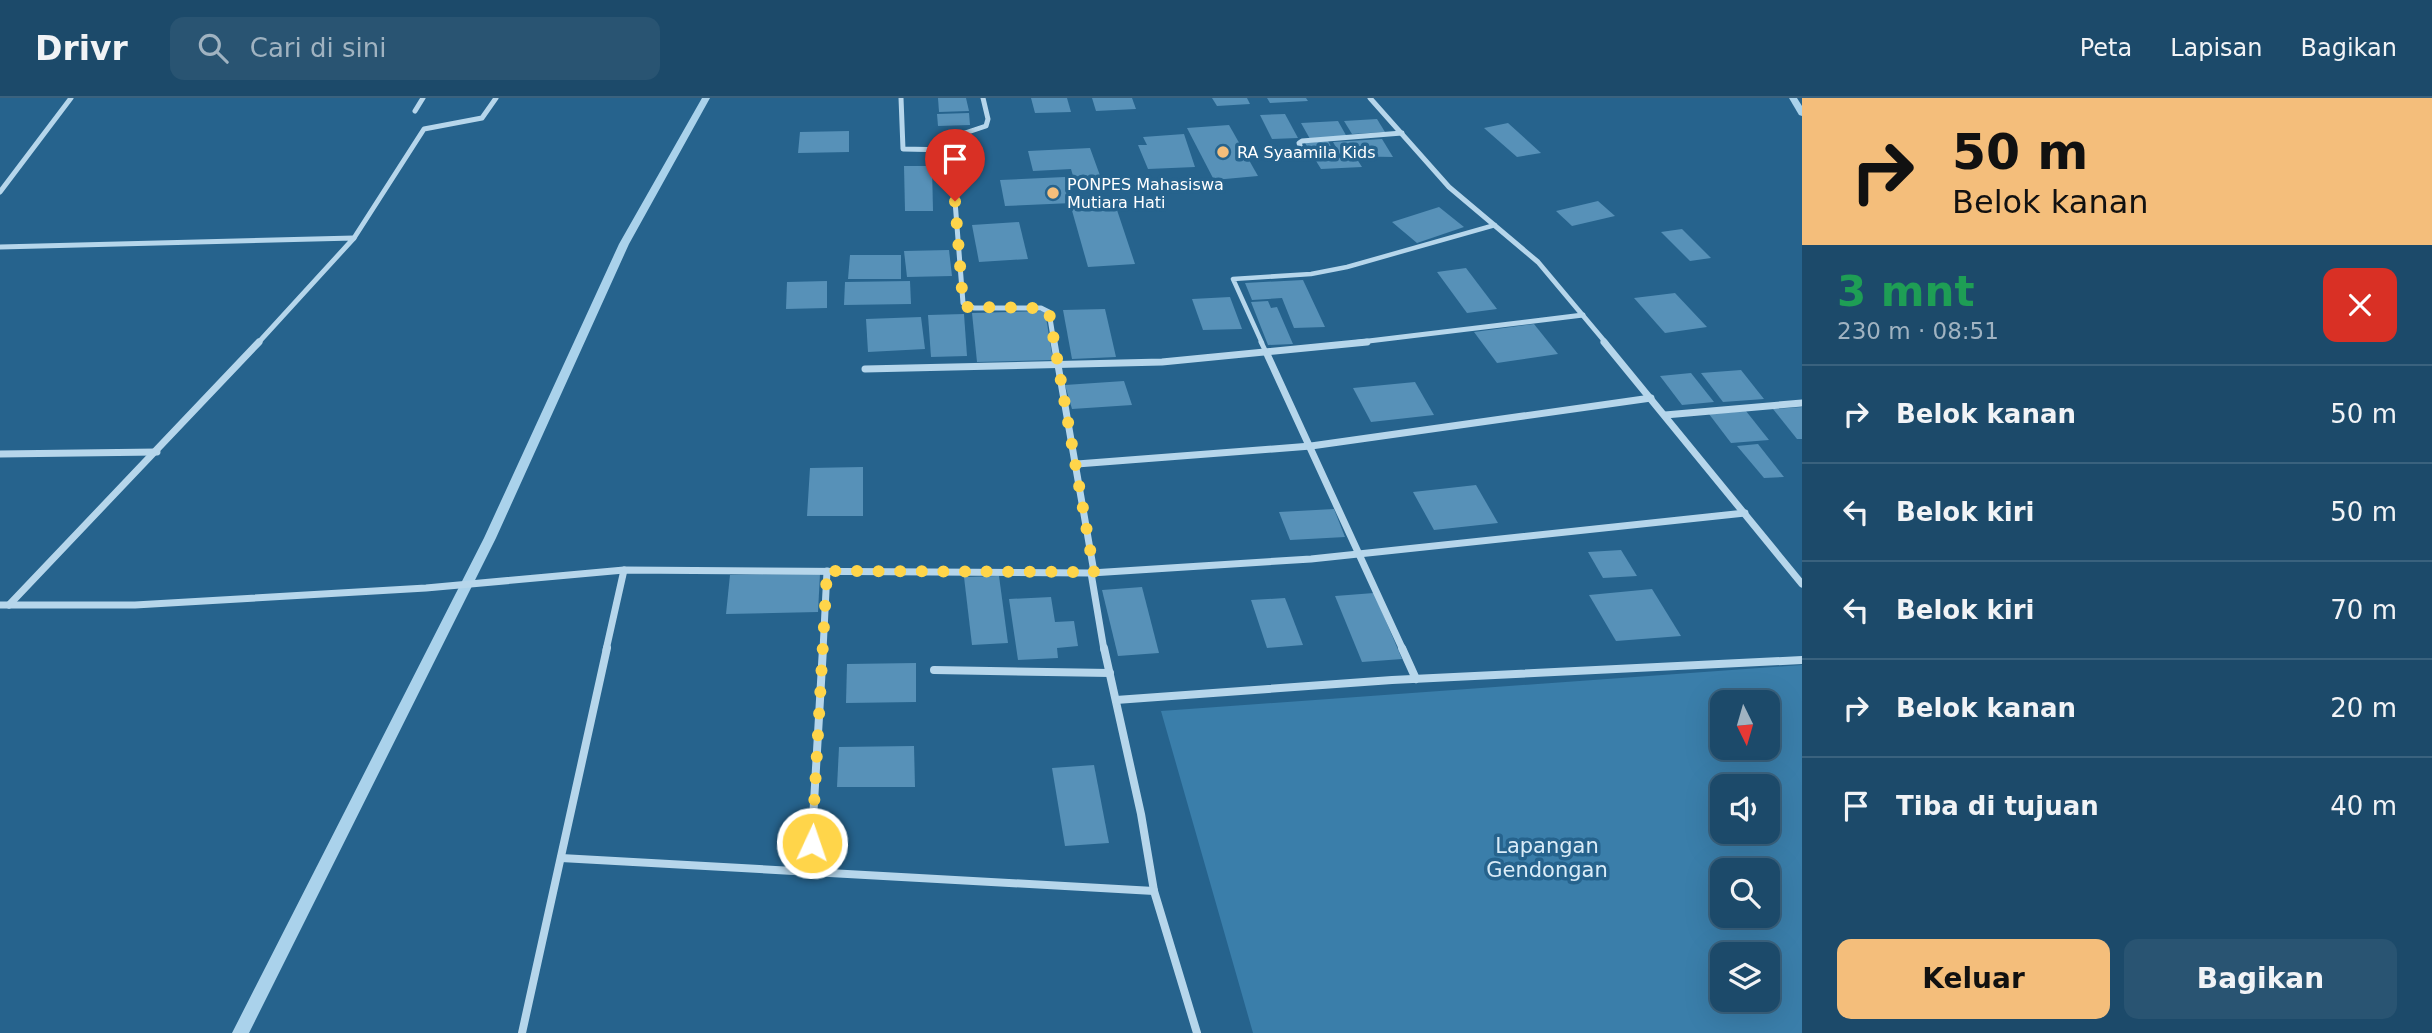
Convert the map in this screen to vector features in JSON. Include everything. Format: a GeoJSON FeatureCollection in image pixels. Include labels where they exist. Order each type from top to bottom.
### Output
{"type":"FeatureCollection","features":[{"type":"Feature","properties":{"kind":"street"},"geometry":{"type":"LineString","coordinates":[[0,192],[71,98]]}},
{"type":"Feature","properties":{"kind":"street"},"geometry":{"type":"LineString","coordinates":[[415,111],[423,98]]}},
{"type":"Feature","properties":{"kind":"street"},"geometry":{"type":"LineString","coordinates":[[9,605],[157,452],[354,238],[424,130],[482,118],[496,98]]}},
{"type":"Feature","properties":{"kind":"street"},"geometry":{"type":"LineString","coordinates":[[901,98],[904,149],[951,150]]}},
{"type":"Feature","properties":{"kind":"street"},"geometry":{"type":"LineString","coordinates":[[983,98],[988,119],[986,126],[958,134],[952,141],[951,150],[963,303],[974,308],[1047,309],[1077,464],[1110,673],[1142,814],[1154,891],[1197,1033]]}},
{"type":"Feature","properties":{"kind":"street"},"geometry":{"type":"LineString","coordinates":[[1370,98],[1448,187],[1523,247],[1583,315],[1802,584]]}},
{"type":"Feature","properties":{"kind":"street"},"geometry":{"type":"LineString","coordinates":[[1302,151],[1299,143],[1302,141],[1402,133]]}},
{"type":"Feature","properties":{"kind":"street"},"geometry":{"type":"LineString","coordinates":[[0,247],[354,238]]}},
{"type":"Feature","properties":{"kind":"street"},"geometry":{"type":"LineString","coordinates":[[865,369],[1162,362],[1267,354],[1583,315]]}},
{"type":"Feature","properties":{"kind":"street"},"geometry":{"type":"LineString","coordinates":[[1267,354],[1416,679]]}},
{"type":"Feature","properties":{"kind":"street"},"geometry":{"type":"LineString","coordinates":[[1077,464],[1311,446],[1651,398]]}},
{"type":"Feature","properties":{"kind":"street"},"geometry":{"type":"LineString","coordinates":[[1665,415],[1802,402]]}},
{"type":"Feature","properties":{"kind":"street"},"geometry":{"type":"LineString","coordinates":[[0,454],[157,452]]}},
{"type":"Feature","properties":{"kind":"street"},"geometry":{"type":"LineString","coordinates":[[0,605],[135,605],[426,589],[624,570],[1092,572],[1358,554],[1745,513]]}},
{"type":"Feature","properties":{"kind":"street"},"geometry":{"type":"LineString","coordinates":[[522,1033],[624,570]]}},
{"type":"Feature","properties":{"kind":"street"},"geometry":{"type":"LineString","coordinates":[[810,871],[827,571]]}},
{"type":"Feature","properties":{"kind":"street"},"geometry":{"type":"LineString","coordinates":[[1116,700],[1416,679],[1802,660]]}},
{"type":"Feature","properties":{"kind":"street"},"geometry":{"type":"LineString","coordinates":[[934,670],[1110,673]]}},
{"type":"Feature","properties":{"kind":"street"},"geometry":{"type":"LineString","coordinates":[[561,858],[1154,891]]}},
{"type":"Feature","properties":{"kind":"lane"},"geometry":{"type":"LineString","coordinates":[[1267,354],[1233,279],[1311,274],[1347,267],[1495,225]]}},
{"type":"Feature","properties":{"kind":"green space","name":"Lapangan Gendongan"},"geometry":{"type":"Polygon","coordinates":[[[1802,665],[1802,1033],[1253,1033],[1161,711],[1802,665]]]}},
{"type":"Feature","properties":{"kind":"building"},"geometry":{"type":"Polygon","coordinates":[[[938,98],[966,98],[969,111],[939,112],[938,98]]]}},
{"type":"Feature","properties":{"kind":"building"},"geometry":{"type":"Polygon","coordinates":[[[1031,98],[1067,98],[1071,112],[1035,113],[1031,98]]]}},
{"type":"Feature","properties":{"kind":"building"},"geometry":{"type":"Polygon","coordinates":[[[1092,98],[1132,98],[1136,109],[1096,111],[1092,98]]]}},
{"type":"Feature","properties":{"kind":"building"},"geometry":{"type":"Polygon","coordinates":[[[1212,98],[1247,98],[1250,104],[1217,106],[1212,98]]]}},
{"type":"Feature","properties":{"kind":"building"},"geometry":{"type":"Polygon","coordinates":[[[1267,98],[1306,98],[1308,101],[1270,103],[1267,98]]]}},
{"type":"Feature","properties":{"kind":"building"},"geometry":{"type":"Polygon","coordinates":[[[969,113],[970,125],[938,126],[937,114],[969,113]]]}},
{"type":"Feature","properties":{"kind":"building"},"geometry":{"type":"Polygon","coordinates":[[[1285,114],[1298,138],[1272,139],[1260,115],[1285,114]]]}},
{"type":"Feature","properties":{"kind":"building"},"geometry":{"type":"Polygon","coordinates":[[[1377,119],[1385,132],[1352,134],[1344,121],[1377,119]]]}},
{"type":"Feature","properties":{"kind":"building"},"geometry":{"type":"Polygon","coordinates":[[[1338,121],[1347,137],[1310,139],[1301,123],[1338,121]]]}},
{"type":"Feature","properties":{"kind":"building"},"geometry":{"type":"Polygon","coordinates":[[[1508,123],[1541,153],[1517,157],[1484,128],[1508,123]]]}},
{"type":"Feature","properties":{"kind":"building"},"geometry":{"type":"Polygon","coordinates":[[[1229,125],[1258,176],[1214,180],[1187,128],[1229,125]]]}},
{"type":"Feature","properties":{"kind":"building"},"geometry":{"type":"Polygon","coordinates":[[[849,131],[849,152],[798,153],[800,132],[849,131]]]}},
{"type":"Feature","properties":{"kind":"building"},"geometry":{"type":"Polygon","coordinates":[[[1184,134],[1195,167],[1148,169],[1138,145],[1147,145],[1143,137],[1184,134]]]}},
{"type":"Feature","properties":{"kind":"building"},"geometry":{"type":"Polygon","coordinates":[[[1382,139],[1393,157],[1341,156],[1333,142],[1382,139]]]}},
{"type":"Feature","properties":{"kind":"building"},"geometry":{"type":"Polygon","coordinates":[[[1328,141],[1338,158],[1355,156],[1362,167],[1321,169],[1305,143],[1328,141]]]}},
{"type":"Feature","properties":{"kind":"building"},"geometry":{"type":"Polygon","coordinates":[[[1090,148],[1102,181],[1075,183],[1071,169],[1033,171],[1028,151],[1090,148]]]}},
{"type":"Feature","properties":{"kind":"building"},"geometry":{"type":"Polygon","coordinates":[[[904,166],[932,166],[933,211],[905,211],[904,166]]]}},
{"type":"Feature","properties":{"kind":"building"},"geometry":{"type":"Polygon","coordinates":[[[1065,177],[1072,203],[1005,206],[1000,180],[1065,177]]]}},
{"type":"Feature","properties":{"kind":"building"},"geometry":{"type":"Polygon","coordinates":[[[1598,201],[1615,216],[1572,226],[1556,211],[1598,201]]]}},
{"type":"Feature","properties":{"kind":"building"},"geometry":{"type":"Polygon","coordinates":[[[1115,204],[1135,264],[1088,267],[1071,207],[1115,204]]]}},
{"type":"Feature","properties":{"kind":"building"},"geometry":{"type":"Polygon","coordinates":[[[1439,207],[1464,227],[1417,243],[1392,222],[1439,207]]]}},
{"type":"Feature","properties":{"kind":"building"},"geometry":{"type":"Polygon","coordinates":[[[1019,222],[1028,259],[979,262],[972,225],[1019,222]]]}},
{"type":"Feature","properties":{"kind":"building"},"geometry":{"type":"Polygon","coordinates":[[[1682,229],[1711,258],[1690,261],[1661,232],[1682,229]]]}},
{"type":"Feature","properties":{"kind":"building"},"geometry":{"type":"Polygon","coordinates":[[[949,250],[952,276],[907,277],[904,251],[949,250]]]}},
{"type":"Feature","properties":{"kind":"building"},"geometry":{"type":"Polygon","coordinates":[[[850,255],[901,255],[901,279],[848,279],[850,255]]]}},
{"type":"Feature","properties":{"kind":"building"},"geometry":{"type":"Polygon","coordinates":[[[1466,268],[1497,309],[1467,313],[1437,272],[1466,268]]]}},
{"type":"Feature","properties":{"kind":"building"},"geometry":{"type":"Polygon","coordinates":[[[1303,280],[1325,327],[1294,328],[1282,298],[1252,300],[1245,283],[1303,280]]]}},
{"type":"Feature","properties":{"kind":"building"},"geometry":{"type":"Polygon","coordinates":[[[827,281],[827,308],[786,309],[787,282],[827,281]]]}},
{"type":"Feature","properties":{"kind":"building"},"geometry":{"type":"Polygon","coordinates":[[[910,281],[911,304],[844,305],[845,282],[910,281]]]}},
{"type":"Feature","properties":{"kind":"building"},"geometry":{"type":"Polygon","coordinates":[[[1675,293],[1707,327],[1665,333],[1634,298],[1675,293]]]}},
{"type":"Feature","properties":{"kind":"building"},"geometry":{"type":"Polygon","coordinates":[[[1230,297],[1242,329],[1203,330],[1192,299],[1230,297]]]}},
{"type":"Feature","properties":{"kind":"building"},"geometry":{"type":"Polygon","coordinates":[[[1268,301],[1271,308],[1277,307],[1293,344],[1268,345],[1251,302],[1268,301]]]}},
{"type":"Feature","properties":{"kind":"building"},"geometry":{"type":"Polygon","coordinates":[[[1105,309],[1116,357],[1072,359],[1063,310],[1105,309]]]}},
{"type":"Feature","properties":{"kind":"building"},"geometry":{"type":"Polygon","coordinates":[[[1045,311],[1053,360],[977,362],[972,313],[1045,311]]]}},
{"type":"Feature","properties":{"kind":"building"},"geometry":{"type":"Polygon","coordinates":[[[964,314],[967,356],[931,357],[928,315],[964,314]]]}},
{"type":"Feature","properties":{"kind":"building"},"geometry":{"type":"Polygon","coordinates":[[[921,317],[925,349],[868,352],[866,319],[921,317]]]}},
{"type":"Feature","properties":{"kind":"building"},"geometry":{"type":"Polygon","coordinates":[[[1534,324],[1558,354],[1497,363],[1474,332],[1534,324]]]}},
{"type":"Feature","properties":{"kind":"building"},"geometry":{"type":"Polygon","coordinates":[[[1741,370],[1764,399],[1723,402],[1701,373],[1741,370]]]}},
{"type":"Feature","properties":{"kind":"building"},"geometry":{"type":"Polygon","coordinates":[[[1691,373],[1714,402],[1682,405],[1660,376],[1691,373]]]}},
{"type":"Feature","properties":{"kind":"building"},"geometry":{"type":"Polygon","coordinates":[[[1124,381],[1132,405],[1072,409],[1065,385],[1124,381]]]}},
{"type":"Feature","properties":{"kind":"building"},"geometry":{"type":"Polygon","coordinates":[[[1415,382],[1434,415],[1371,422],[1353,388],[1415,382]]]}},
{"type":"Feature","properties":{"kind":"building"},"geometry":{"type":"Polygon","coordinates":[[[1802,407],[1802,439],[1797,439],[1773,409],[1802,407]]]}},
{"type":"Feature","properties":{"kind":"building"},"geometry":{"type":"Polygon","coordinates":[[[1746,411],[1769,440],[1731,443],[1709,414],[1746,411]]]}},
{"type":"Feature","properties":{"kind":"building"},"geometry":{"type":"Polygon","coordinates":[[[1758,444],[1784,477],[1764,478],[1737,446],[1758,444]]]}},
{"type":"Feature","properties":{"kind":"building"},"geometry":{"type":"Polygon","coordinates":[[[863,467],[863,516],[807,516],[810,468],[863,467]]]}},
{"type":"Feature","properties":{"kind":"building"},"geometry":{"type":"Polygon","coordinates":[[[1476,485],[1498,523],[1434,530],[1413,492],[1476,485]]]}},
{"type":"Feature","properties":{"kind":"building"},"geometry":{"type":"Polygon","coordinates":[[[1334,509],[1345,537],[1290,540],[1279,512],[1334,509]]]}},
{"type":"Feature","properties":{"kind":"building"},"geometry":{"type":"Polygon","coordinates":[[[1621,550],[1637,576],[1603,578],[1588,552],[1621,550]]]}},
{"type":"Feature","properties":{"kind":"building"},"geometry":{"type":"Polygon","coordinates":[[[820,574],[818,612],[726,614],[730,575],[820,574]]]}},
{"type":"Feature","properties":{"kind":"building"},"geometry":{"type":"Polygon","coordinates":[[[999,576],[1008,643],[972,645],[964,577],[999,576]]]}},
{"type":"Feature","properties":{"kind":"building"},"geometry":{"type":"Polygon","coordinates":[[[1142,587],[1159,653],[1118,656],[1102,590],[1142,587]]]}},
{"type":"Feature","properties":{"kind":"building"},"geometry":{"type":"Polygon","coordinates":[[[1652,589],[1681,636],[1616,641],[1589,595],[1652,589]]]}},
{"type":"Feature","properties":{"kind":"building"},"geometry":{"type":"Polygon","coordinates":[[[1374,593],[1402,659],[1362,662],[1335,596],[1374,593]]]}},
{"type":"Feature","properties":{"kind":"building"},"geometry":{"type":"Polygon","coordinates":[[[1051,597],[1055,622],[1074,621],[1078,646],[1057,648],[1058,658],[1018,660],[1009,599],[1051,597]]]}},
{"type":"Feature","properties":{"kind":"building"},"geometry":{"type":"Polygon","coordinates":[[[1285,598],[1303,645],[1267,648],[1251,600],[1285,598]]]}},
{"type":"Feature","properties":{"kind":"building"},"geometry":{"type":"Polygon","coordinates":[[[916,663],[916,702],[846,703],[847,664],[916,663]]]}},
{"type":"Feature","properties":{"kind":"building"},"geometry":{"type":"Polygon","coordinates":[[[914,746],[915,787],[837,787],[839,747],[914,746]]]}},
{"type":"Feature","properties":{"kind":"building"},"geometry":{"type":"Polygon","coordinates":[[[1094,765],[1109,843],[1065,846],[1052,768],[1094,765]]]}},
{"type":"Feature","properties":{"kind":"waterway"},"geometry":{"type":"LineString","coordinates":[[240,1033],[490,538],[624,244],[706,98]]}},
{"type":"Feature","properties":{"kind":"waterway"},"geometry":{"type":"LineString","coordinates":[[1793,98],[1802,113]]}},
{"type":"Feature","properties":{"kind":"place","name":"RA Syaamila Kids"},"geometry":{"type":"Point","coordinates":[1223,152]}},
{"type":"Feature","properties":{"kind":"place","name":"PONPES Mahasiswa Mutiara Hati"},"geometry":{"type":"Point","coordinates":[1053,193]}},
{"type":"Feature","properties":{"kind":"route"},"geometry":{"type":"LineString","coordinates":[[812,843],[827,571],[1094,572],[1077,464],[1056,365],[1049,312],[1041,308],[974,308],[963,303],[955,201]]}}]}
